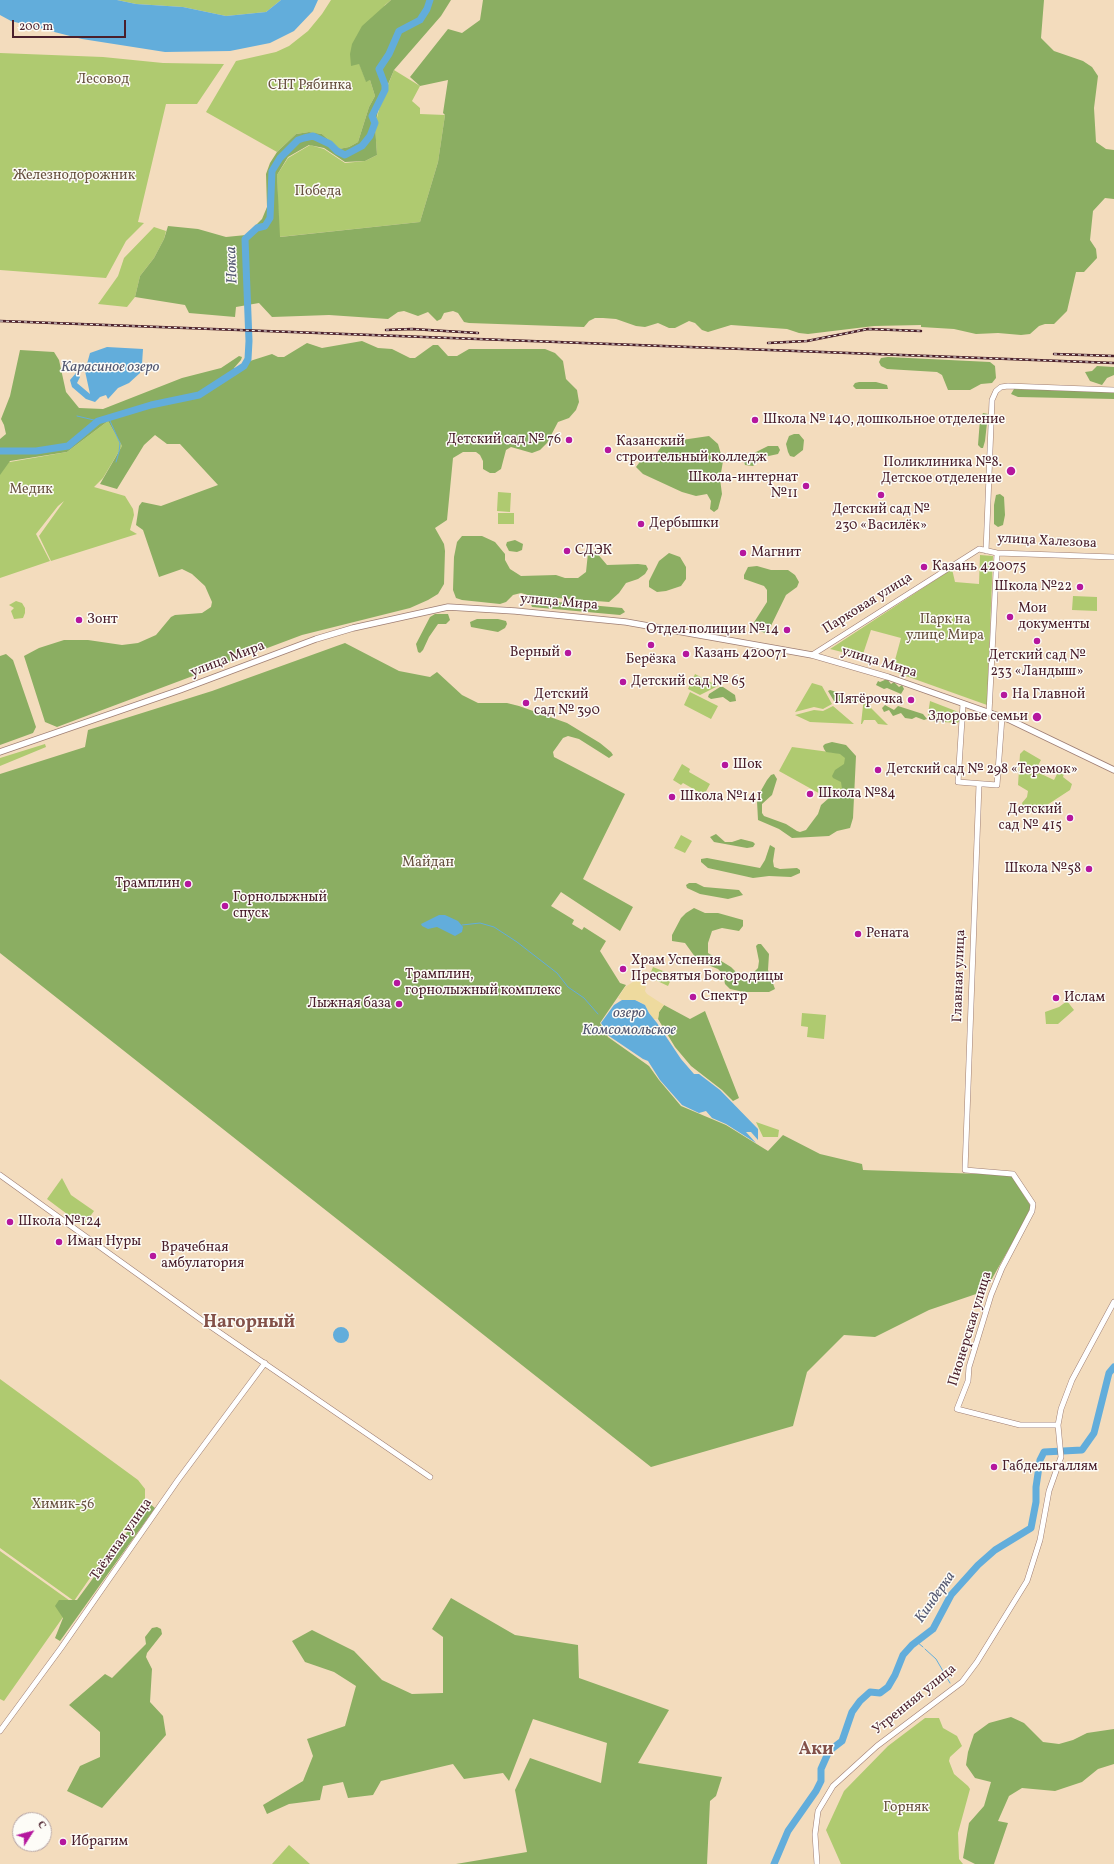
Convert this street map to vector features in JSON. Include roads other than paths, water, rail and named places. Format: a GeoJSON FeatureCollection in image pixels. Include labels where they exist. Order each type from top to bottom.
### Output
{"type":"FeatureCollection","features":[{"type":"Feature","properties":{"kind":"main road","name":"улица Мира"},"geometry":{"type":"LineString","coordinates":[[0,752],[180,690],[316,639],[354,628],[448,607],[515,611],[626,622],[812,655],[888,677],[1002,717],[1041,734],[1114,770]]}},
{"type":"Feature","properties":{"kind":"street"},"geometry":{"type":"LineString","coordinates":[[986,551],[992,400],[996,391],[1001,387],[1008,386],[1114,390]]}},
{"type":"Feature","properties":{"kind":"street","name":"улица Халезова"},"geometry":{"type":"LineString","coordinates":[[979,549],[997,553],[1114,557]]}},
{"type":"Feature","properties":{"kind":"street","name":"Парковая улица"},"geometry":{"type":"LineString","coordinates":[[812,655],[979,549]]}},
{"type":"Feature","properties":{"kind":"street"},"geometry":{"type":"LineString","coordinates":[[989,713],[997,553]]}},
{"type":"Feature","properties":{"kind":"street"},"geometry":{"type":"LineString","coordinates":[[963,704],[958,782],[997,785],[1002,717]]}},
{"type":"Feature","properties":{"kind":"street","name":"Главная улица"},"geometry":{"type":"LineString","coordinates":[[979,784],[965,1170],[1013,1174]]}},
{"type":"Feature","properties":{"kind":"street","name":"Пионерская улица"},"geometry":{"type":"LineString","coordinates":[[1013,1174],[1033,1204],[1032,1211],[991,1295],[969,1367],[968,1381],[957,1409],[1020,1425],[1058,1425]]}},
{"type":"Feature","properties":{"kind":"street"},"geometry":{"type":"LineString","coordinates":[[0,1175],[210,1326],[430,1477]]}},
{"type":"Feature","properties":{"kind":"street"},"geometry":{"type":"LineString","coordinates":[[1058,1425],[1066,1392],[1114,1302]]}},
{"type":"Feature","properties":{"kind":"street","name":"Таёжная улица"},"geometry":{"type":"LineString","coordinates":[[0,1731],[178,1480],[265,1363]]}},
{"type":"Feature","properties":{"kind":"street","name":"Утренняя улица"},"geometry":{"type":"LineString","coordinates":[[817,1864],[815,1834],[818,1811],[833,1786],[877,1746],[962,1682],[977,1662],[1015,1602],[1032,1569],[1040,1540],[1049,1491],[1061,1458],[1058,1425]]}},
{"type":"Feature","properties":{"kind":"water"},"geometry":{"type":"Polygon","coordinates":[[[0,0],[117,0],[136,4],[183,7],[226,16],[266,12],[281,0],[318,0],[313,11],[294,31],[270,43],[230,51],[165,52],[82,39],[11,21],[0,15],[0,0]]]}},
{"type":"Feature","properties":{"kind":"water","name":"Карасиное озеро"},"geometry":{"type":"Polygon","coordinates":[[[107,347],[143,349],[142,364],[140,373],[129,383],[118,388],[108,399],[106,395],[100,397],[95,402],[86,399],[72,387],[70,380],[76,373],[80,377],[77,383],[90,394],[85,371],[90,353],[107,347]]]}},
{"type":"Feature","properties":{"kind":"water"},"geometry":{"type":"Polygon","coordinates":[[[439,915],[445,915],[458,921],[463,927],[462,932],[455,936],[437,927],[428,929],[422,926],[421,924],[439,915]]]}},
{"type":"Feature","properties":{"kind":"water","name":"озеро Комсомольское"},"geometry":{"type":"Polygon","coordinates":[[[622,1000],[635,1000],[645,1005],[681,1059],[694,1074],[699,1074],[720,1090],[758,1129],[758,1140],[751,1132],[746,1132],[756,1143],[726,1124],[712,1118],[706,1111],[699,1113],[682,1105],[660,1080],[648,1061],[609,1036],[601,1023],[614,1005],[622,1000]]]}},
{"type":"Feature","properties":{"kind":"water"},"geometry":{"type":"Polygon","coordinates":[[[341,1327],[348,1332],[349,1335],[344,1342],[341,1343],[334,1338],[333,1335],[338,1328],[341,1327]]]}},
{"type":"Feature","properties":{"kind":"waterway","name":"Нокса"},"geometry":{"type":"LineString","coordinates":[[0,451],[36,451],[68,446],[98,421],[151,405],[199,395],[244,366],[248,359],[249,341],[245,239],[257,228],[265,226],[270,218],[272,171],[280,158],[298,140],[304,138],[313,136],[330,144],[337,151],[345,155],[362,146],[370,136],[375,123],[372,116],[385,90],[385,85],[379,69],[389,54],[399,31],[420,20],[427,9],[430,0]]}},
{"type":"Feature","properties":{"kind":"waterway"},"geometry":{"type":"LineString","coordinates":[[77,416],[98,421]]}},
{"type":"Feature","properties":{"kind":"waterway"},"geometry":{"type":"LineString","coordinates":[[111,417],[110,421],[120,443],[116,462]]}},
{"type":"Feature","properties":{"kind":"waterway"},"geometry":{"type":"LineString","coordinates":[[462,925],[480,923],[494,927],[517,942],[557,973],[568,987],[584,998],[598,1014]]}},
{"type":"Feature","properties":{"kind":"waterway","name":"Киндерка"},"geometry":{"type":"LineString","coordinates":[[774,1864],[788,1831],[816,1791],[821,1781],[821,1769],[829,1751],[842,1741],[852,1712],[860,1701],[870,1692],[880,1693],[888,1687],[895,1675],[903,1655],[912,1645],[933,1629],[951,1595],[978,1565],[995,1550],[1031,1528],[1036,1502],[1036,1487],[1040,1460],[1044,1452],[1082,1450],[1094,1433],[1109,1373],[1114,1367]]}},
{"type":"Feature","properties":{"kind":"waterway"},"geometry":{"type":"LineString","coordinates":[[917,1642],[923,1647]]}},
{"type":"Feature","properties":{"kind":"waterway"},"geometry":{"type":"LineString","coordinates":[[925,1649],[936,1659],[950,1683]]}},
{"type":"Feature","properties":{"kind":"railway"},"geometry":{"type":"LineString","coordinates":[[0,321],[1114,363]]}},
{"type":"Feature","properties":{"kind":"railway"},"geometry":{"type":"LineString","coordinates":[[386,330],[412,329],[478,333]]}},
{"type":"Feature","properties":{"kind":"railway"},"geometry":{"type":"LineString","coordinates":[[768,343],[807,341],[868,329],[921,331]]}},
{"type":"Feature","properties":{"kind":"railway"},"geometry":{"type":"LineString","coordinates":[[1054,354],[1114,356]]}},
{"type":"Feature","properties":{"kind":"place","name":"Школа № 140, дошкольное отделение"},"geometry":{"type":"Point","coordinates":[755,420]}},
{"type":"Feature","properties":{"kind":"place","name":"Детский сад № 76"},"geometry":{"type":"Point","coordinates":[569,440]}},
{"type":"Feature","properties":{"kind":"place","name":"Казанский строительный колледж"},"geometry":{"type":"Point","coordinates":[608,450]}},
{"type":"Feature","properties":{"kind":"place","name":"Поликлиника №8. Детское отделение"},"geometry":{"type":"Point","coordinates":[1011,471]}},
{"type":"Feature","properties":{"kind":"place","name":"Школа-интернат №11"},"geometry":{"type":"Point","coordinates":[806,486]}},
{"type":"Feature","properties":{"kind":"place","name":"Детский сад № 230 «Василёк»"},"geometry":{"type":"Point","coordinates":[881,495]}},
{"type":"Feature","properties":{"kind":"place","name":"Дербышки"},"geometry":{"type":"Point","coordinates":[641,524]}},
{"type":"Feature","properties":{"kind":"place","name":"СДЭК"},"geometry":{"type":"Point","coordinates":[567,551]}},
{"type":"Feature","properties":{"kind":"place","name":"Магнит"},"geometry":{"type":"Point","coordinates":[743,553]}},
{"type":"Feature","properties":{"kind":"place","name":"Казань 420075"},"geometry":{"type":"Point","coordinates":[924,567]}},
{"type":"Feature","properties":{"kind":"place","name":"Школа №22"},"geometry":{"type":"Point","coordinates":[1080,587]}},
{"type":"Feature","properties":{"kind":"place","name":"Мои документы"},"geometry":{"type":"Point","coordinates":[1010,617]}},
{"type":"Feature","properties":{"kind":"place","name":"Зонт"},"geometry":{"type":"Point","coordinates":[79,620]}},
{"type":"Feature","properties":{"kind":"place","name":"Отдел полиции №14"},"geometry":{"type":"Point","coordinates":[787,630]}},
{"type":"Feature","properties":{"kind":"place","name":"Детский сад № 233 «Ландыш»"},"geometry":{"type":"Point","coordinates":[1037,641]}},
{"type":"Feature","properties":{"kind":"place","name":"Берёзка"},"geometry":{"type":"Point","coordinates":[651,645]}},
{"type":"Feature","properties":{"kind":"place","name":"Верный"},"geometry":{"type":"Point","coordinates":[568,653]}},
{"type":"Feature","properties":{"kind":"place","name":"Казань 420071"},"geometry":{"type":"Point","coordinates":[686,654]}},
{"type":"Feature","properties":{"kind":"place","name":"Детский сад № 65"},"geometry":{"type":"Point","coordinates":[623,682]}},
{"type":"Feature","properties":{"kind":"place","name":"На Главной"},"geometry":{"type":"Point","coordinates":[1004,695]}},
{"type":"Feature","properties":{"kind":"place","name":"Пятёрочка"},"geometry":{"type":"Point","coordinates":[911,700]}},
{"type":"Feature","properties":{"kind":"place","name":"Детский сад № 390"},"geometry":{"type":"Point","coordinates":[526,703]}},
{"type":"Feature","properties":{"kind":"place","name":"Здоровье семьи"},"geometry":{"type":"Point","coordinates":[1037,717]}},
{"type":"Feature","properties":{"kind":"place","name":"Шок"},"geometry":{"type":"Point","coordinates":[725,765]}},
{"type":"Feature","properties":{"kind":"place","name":"Детский сад № 298 «Теремок»"},"geometry":{"type":"Point","coordinates":[878,770]}},
{"type":"Feature","properties":{"kind":"place","name":"Школа №84"},"geometry":{"type":"Point","coordinates":[810,794]}},
{"type":"Feature","properties":{"kind":"place","name":"Школа №141"},"geometry":{"type":"Point","coordinates":[672,797]}},
{"type":"Feature","properties":{"kind":"place","name":"Детский сад № 415"},"geometry":{"type":"Point","coordinates":[1070,818]}},
{"type":"Feature","properties":{"kind":"place","name":"Школа №58"},"geometry":{"type":"Point","coordinates":[1089,869]}},
{"type":"Feature","properties":{"kind":"place","name":"Трамплин"},"geometry":{"type":"Point","coordinates":[188,884]}},
{"type":"Feature","properties":{"kind":"place","name":"Горнолыжный спуск"},"geometry":{"type":"Point","coordinates":[225,906]}},
{"type":"Feature","properties":{"kind":"place","name":"Рената"},"geometry":{"type":"Point","coordinates":[858,934]}},
{"type":"Feature","properties":{"kind":"place","name":"Храм Успения Пресвятыя Богородицы"},"geometry":{"type":"Point","coordinates":[623,969]}},
{"type":"Feature","properties":{"kind":"place","name":"Трамплин, горнолыжный комплекс"},"geometry":{"type":"Point","coordinates":[397,983]}},
{"type":"Feature","properties":{"kind":"place","name":"Спектр"},"geometry":{"type":"Point","coordinates":[693,997]}},
{"type":"Feature","properties":{"kind":"place","name":"Ислам"},"geometry":{"type":"Point","coordinates":[1056,998]}},
{"type":"Feature","properties":{"kind":"place","name":"Лыжная база"},"geometry":{"type":"Point","coordinates":[399,1004]}},
{"type":"Feature","properties":{"kind":"place","name":"Школа №124"},"geometry":{"type":"Point","coordinates":[10,1222]}},
{"type":"Feature","properties":{"kind":"place","name":"Иман Нуры"},"geometry":{"type":"Point","coordinates":[59,1242]}},
{"type":"Feature","properties":{"kind":"place","name":"Врачебная амбулатория"},"geometry":{"type":"Point","coordinates":[153,1256]}},
{"type":"Feature","properties":{"kind":"place","name":"Габдельгаллям"},"geometry":{"type":"Point","coordinates":[994,1467]}},
{"type":"Feature","properties":{"kind":"place","name":"Ибрагим"},"geometry":{"type":"Point","coordinates":[63,1842]}},
{"type":"Feature","properties":{"kind":"district","name":"Нагорный"},"geometry":{"type":"Point","coordinates":[249,1324]}},
{"type":"Feature","properties":{"kind":"district","name":"Аки"},"geometry":{"type":"Point","coordinates":[816,1751]}},
{"type":"Feature","properties":{"kind":"park label","name":"Лесовод"},"geometry":{"type":"Point","coordinates":[103,80]}},
{"type":"Feature","properties":{"kind":"park label","name":"СНТ Рябинка"},"geometry":{"type":"Point","coordinates":[310,86]}},
{"type":"Feature","properties":{"kind":"park label","name":"Железнодорожник"},"geometry":{"type":"Point","coordinates":[74,176]}},
{"type":"Feature","properties":{"kind":"park label","name":"Победа"},"geometry":{"type":"Point","coordinates":[318,192]}},
{"type":"Feature","properties":{"kind":"park label","name":"Медик"},"geometry":{"type":"Point","coordinates":[31,490]}},
{"type":"Feature","properties":{"kind":"park label","name":"Парк на улице Мира"},"geometry":{"type":"Point","coordinates":[945,628]}},
{"type":"Feature","properties":{"kind":"park label","name":"Майдан"},"geometry":{"type":"Point","coordinates":[428,863]}},
{"type":"Feature","properties":{"kind":"park label","name":"Химик-56"},"geometry":{"type":"Point","coordinates":[63,1505]}},
{"type":"Feature","properties":{"kind":"park label","name":"Горняк"},"geometry":{"type":"Point","coordinates":[906,1808]}}]}
